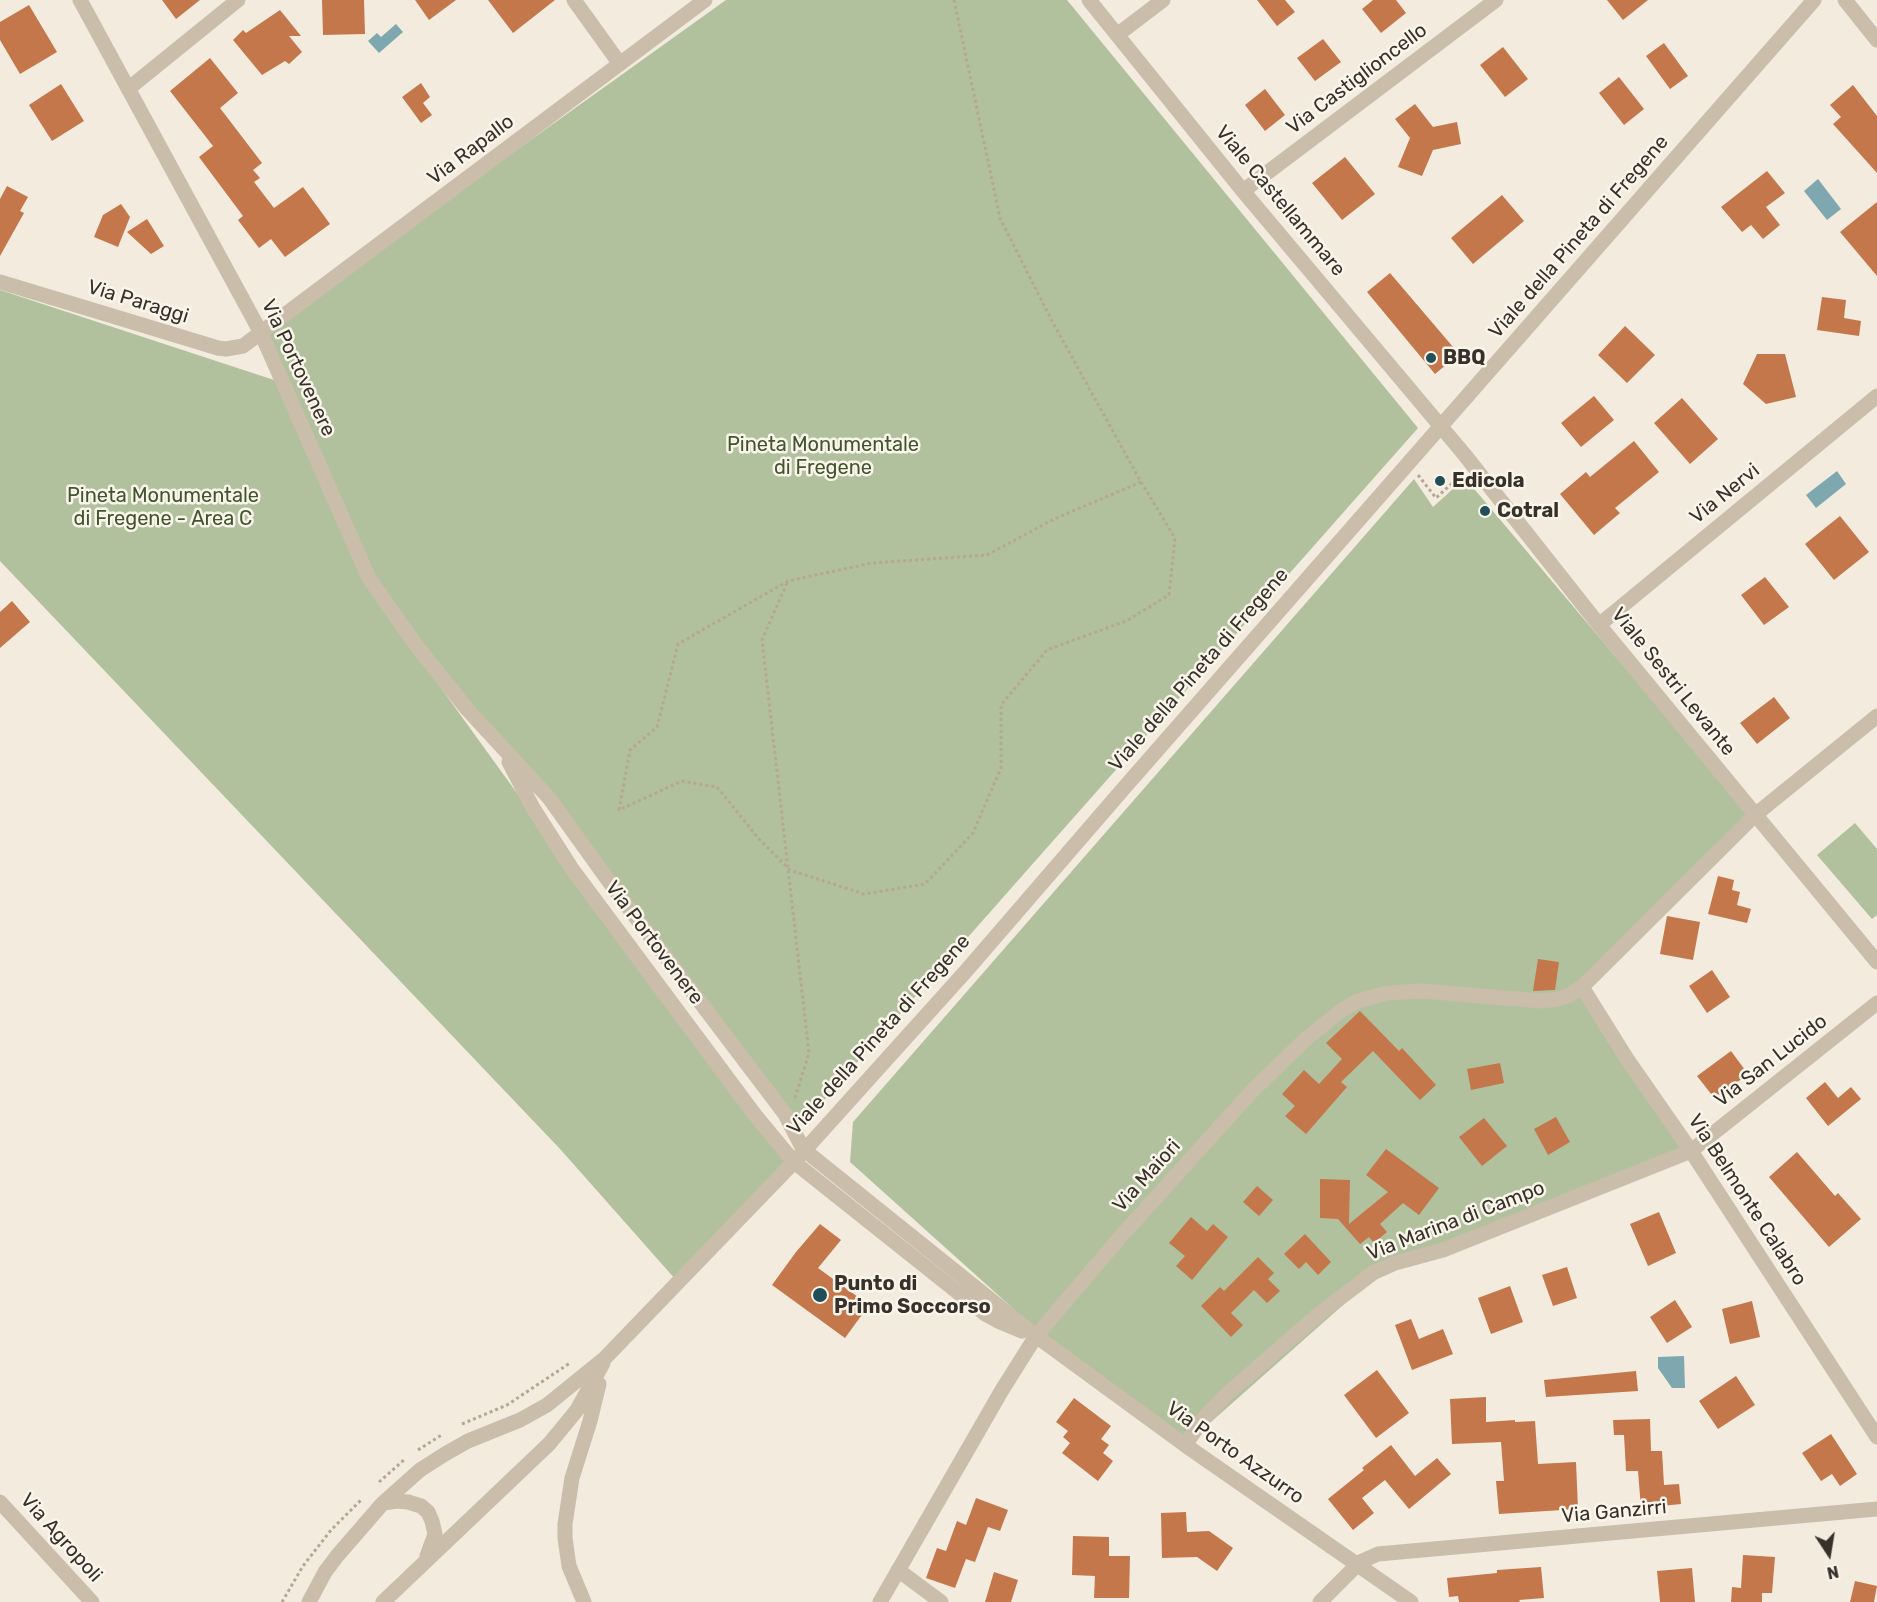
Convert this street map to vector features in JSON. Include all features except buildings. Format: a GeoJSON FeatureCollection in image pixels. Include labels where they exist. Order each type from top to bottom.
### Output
{"type":"FeatureCollection","features":[{"type":"Feature","properties":{"kind":"street","name":"Via Portovenere"},"geometry":{"type":"LineString","coordinates":[[80,0],[261,333],[369,578],[415,644],[467,709],[549,798],[785,1114],[803,1149]]}},
{"type":"Feature","properties":{"kind":"street"},"geometry":{"type":"LineString","coordinates":[[128,89],[238,0]]}},
{"type":"Feature","properties":{"kind":"street"},"geometry":{"type":"LineString","coordinates":[[574,0],[621,64]]}},
{"type":"Feature","properties":{"kind":"street","name":"Via Rapallo"},"geometry":{"type":"LineString","coordinates":[[261,333],[705,0]]}},
{"type":"Feature","properties":{"kind":"street","name":"Viale Castellammare"},"geometry":{"type":"LineString","coordinates":[[1089,0],[1244,191],[1440,426]]}},
{"type":"Feature","properties":{"kind":"street"},"geometry":{"type":"LineString","coordinates":[[1117,35],[1163,0]]}},
{"type":"Feature","properties":{"kind":"street","name":"Via Castiglioncello"},"geometry":{"type":"LineString","coordinates":[[1244,191],[1496,0]]}},
{"type":"Feature","properties":{"kind":"street","name":"Viale della Pineta di Fregene"},"geometry":{"type":"LineString","coordinates":[[309,1602],[325,1572],[383,1503],[420,1470],[445,1454],[468,1441],[520,1420],[547,1405],[605,1358],[794,1162],[803,1149],[966,971],[1814,0]]}},
{"type":"Feature","properties":{"kind":"street"},"geometry":{"type":"LineString","coordinates":[[1845,0],[1877,40]]}},
{"type":"Feature","properties":{"kind":"street","name":"Via Paraggi"},"geometry":{"type":"LineString","coordinates":[[0,282],[222,349],[243,346],[261,333]]}},
{"type":"Feature","properties":{"kind":"street","name":"Via Nervi"},"geometry":{"type":"LineString","coordinates":[[1599,625],[1877,396]]}},
{"type":"Feature","properties":{"kind":"street","name":"Viale Sestri Levante"},"geometry":{"type":"LineString","coordinates":[[1440,426],[1599,625],[1877,962]]}},
{"type":"Feature","properties":{"kind":"street"},"geometry":{"type":"LineString","coordinates":[[1582,987],[1755,815],[1877,716]]}},
{"type":"Feature","properties":{"kind":"street","name":"Via Portovenere"},"geometry":{"type":"LineString","coordinates":[[496,738],[533,808],[572,869],[755,1115],[794,1162]]}},
{"type":"Feature","properties":{"kind":"street","name":"Via Belmonte Calabro"},"geometry":{"type":"LineString","coordinates":[[1582,987],[1627,1059],[1691,1151],[1877,1437]]}},
{"type":"Feature","properties":{"kind":"street","name":"Via Maiori"},"geometry":{"type":"LineString","coordinates":[[880,1602],[1002,1390],[1036,1336],[1253,1090],[1308,1037],[1342,1010],[1375,995],[1399,991],[1422,991],[1541,1001],[1558,999],[1582,987]]}},
{"type":"Feature","properties":{"kind":"street","name":"Via San Lucido"},"geometry":{"type":"LineString","coordinates":[[1691,1151],[1877,1003]]}},
{"type":"Feature","properties":{"kind":"street","name":"Via Porto Azzurro"},"geometry":{"type":"LineString","coordinates":[[803,1149],[1036,1336],[1185,1445],[1411,1602]]}},
{"type":"Feature","properties":{"kind":"street","name":"Via Marina di Campo"},"geometry":{"type":"LineString","coordinates":[[1185,1445],[1203,1419],[1226,1395],[1319,1314],[1380,1269],[1403,1260],[1443,1250],[1691,1151]]}},
{"type":"Feature","properties":{"kind":"street","name":"Via Porto Azzurro"},"geometry":{"type":"LineString","coordinates":[[794,1162],[985,1314],[1003,1324],[1036,1336]]}},
{"type":"Feature","properties":{"kind":"street"},"geometry":{"type":"LineString","coordinates":[[584,1602],[569,1566],[565,1538],[566,1517],[572,1478],[590,1421],[605,1358]]}},
{"type":"Feature","properties":{"kind":"street","name":"Viale della Pineta di Fregene"},"geometry":{"type":"LineString","coordinates":[[383,1602],[555,1437],[577,1410],[605,1358]]}},
{"type":"Feature","properties":{"kind":"street"},"geometry":{"type":"LineString","coordinates":[[383,1503],[402,1501],[412,1503],[421,1506],[430,1515],[434,1527],[434,1541],[418,1568]]}},
{"type":"Feature","properties":{"kind":"street","name":"Via Agropoli"},"geometry":{"type":"LineString","coordinates":[[0,1502],[92,1602]]}},
{"type":"Feature","properties":{"kind":"street","name":"Via Ganzirri"},"geometry":{"type":"LineString","coordinates":[[1357,1565],[1378,1554],[1877,1509]]}},
{"type":"Feature","properties":{"kind":"street"},"geometry":{"type":"LineString","coordinates":[[1320,1602],[1357,1565]]}},
{"type":"Feature","properties":{"kind":"street"},"geometry":{"type":"LineString","coordinates":[[898,1570],[940,1602]]}},
{"type":"Feature","properties":{"kind":"path"},"geometry":{"type":"LineString","coordinates":[[954,0],[1000,218],[1052,321],[1141,482],[1175,538],[1169,595],[1125,621],[1047,650],[1001,705],[1001,768],[973,833],[925,884],[864,894],[790,870],[759,839],[717,787],[682,781],[619,810],[630,750],[657,727],[678,644],[788,581],[872,563],[987,555],[1054,519],[1141,482]]}},
{"type":"Feature","properties":{"kind":"path"},"geometry":{"type":"LineString","coordinates":[[1408,464],[1436,498],[1467,470]]}},
{"type":"Feature","properties":{"kind":"path"},"geometry":{"type":"LineString","coordinates":[[785,1114],[791,1110],[809,1053],[790,870],[762,640],[788,581]]}},
{"type":"Feature","properties":{"kind":"green space","name":"Pineta Monumentale di Fregene"},"geometry":{"type":"Polygon","coordinates":[[[726,0],[1067,0],[1418,428],[801,1126],[791,1110],[771,1095],[438,664],[375,576],[261,333],[726,0]]]}},
{"type":"Feature","properties":{"kind":"green space","name":"Pineta Monumentale di Fregene - Area C"},"geometry":{"type":"Polygon","coordinates":[[[0,290],[277,381],[363,580],[519,796],[791,1162],[676,1280],[561,1150],[0,561],[0,290]]]}},
{"type":"Feature","properties":{"kind":"green space"},"geometry":{"type":"Polygon","coordinates":[[[1465,478],[1749,815],[1581,985],[1557,997],[1418,985],[1347,1000],[1037,1330],[850,1162],[853,1122],[1414,479],[1433,507],[1465,478]]]}},
{"type":"Feature","properties":{"kind":"green space"},"geometry":{"type":"Polygon","coordinates":[[[1855,823],[1877,849],[1877,915],[1872,919],[1817,855],[1855,823]]]}},
{"type":"Feature","properties":{"kind":"green space"},"geometry":{"type":"Polygon","coordinates":[[[1582,987],[1691,1151],[1387,1266],[1185,1445],[1036,1336],[1308,1037],[1375,995],[1522,1000],[1582,987]]]}},
{"type":"Feature","properties":{"kind":"water"},"geometry":{"type":"Polygon","coordinates":[[[396,24],[403,32],[379,53],[368,41],[377,33],[381,37],[396,24]]]}},
{"type":"Feature","properties":{"kind":"water"},"geometry":{"type":"Polygon","coordinates":[[[1818,179],[1841,209],[1827,220],[1804,191],[1818,179]]]}},
{"type":"Feature","properties":{"kind":"water"},"geometry":{"type":"Polygon","coordinates":[[[1837,471],[1846,484],[1816,508],[1806,495],[1837,471]]]}},
{"type":"Feature","properties":{"kind":"water"},"geometry":{"type":"Polygon","coordinates":[[[1684,1356],[1685,1388],[1672,1388],[1658,1368],[1658,1357],[1684,1356]]]}},
{"type":"Feature","properties":{"kind":"place","name":"BBQ"},"geometry":{"type":"Point","coordinates":[1431,358]}},
{"type":"Feature","properties":{"kind":"place","name":"Edicola"},"geometry":{"type":"Point","coordinates":[1440,481]}},
{"type":"Feature","properties":{"kind":"place","name":"Cotral"},"geometry":{"type":"Point","coordinates":[1485,511]}},
{"type":"Feature","properties":{"kind":"place","name":"Punto di Primo Soccorso"},"geometry":{"type":"Point","coordinates":[820,1295]}}]}
